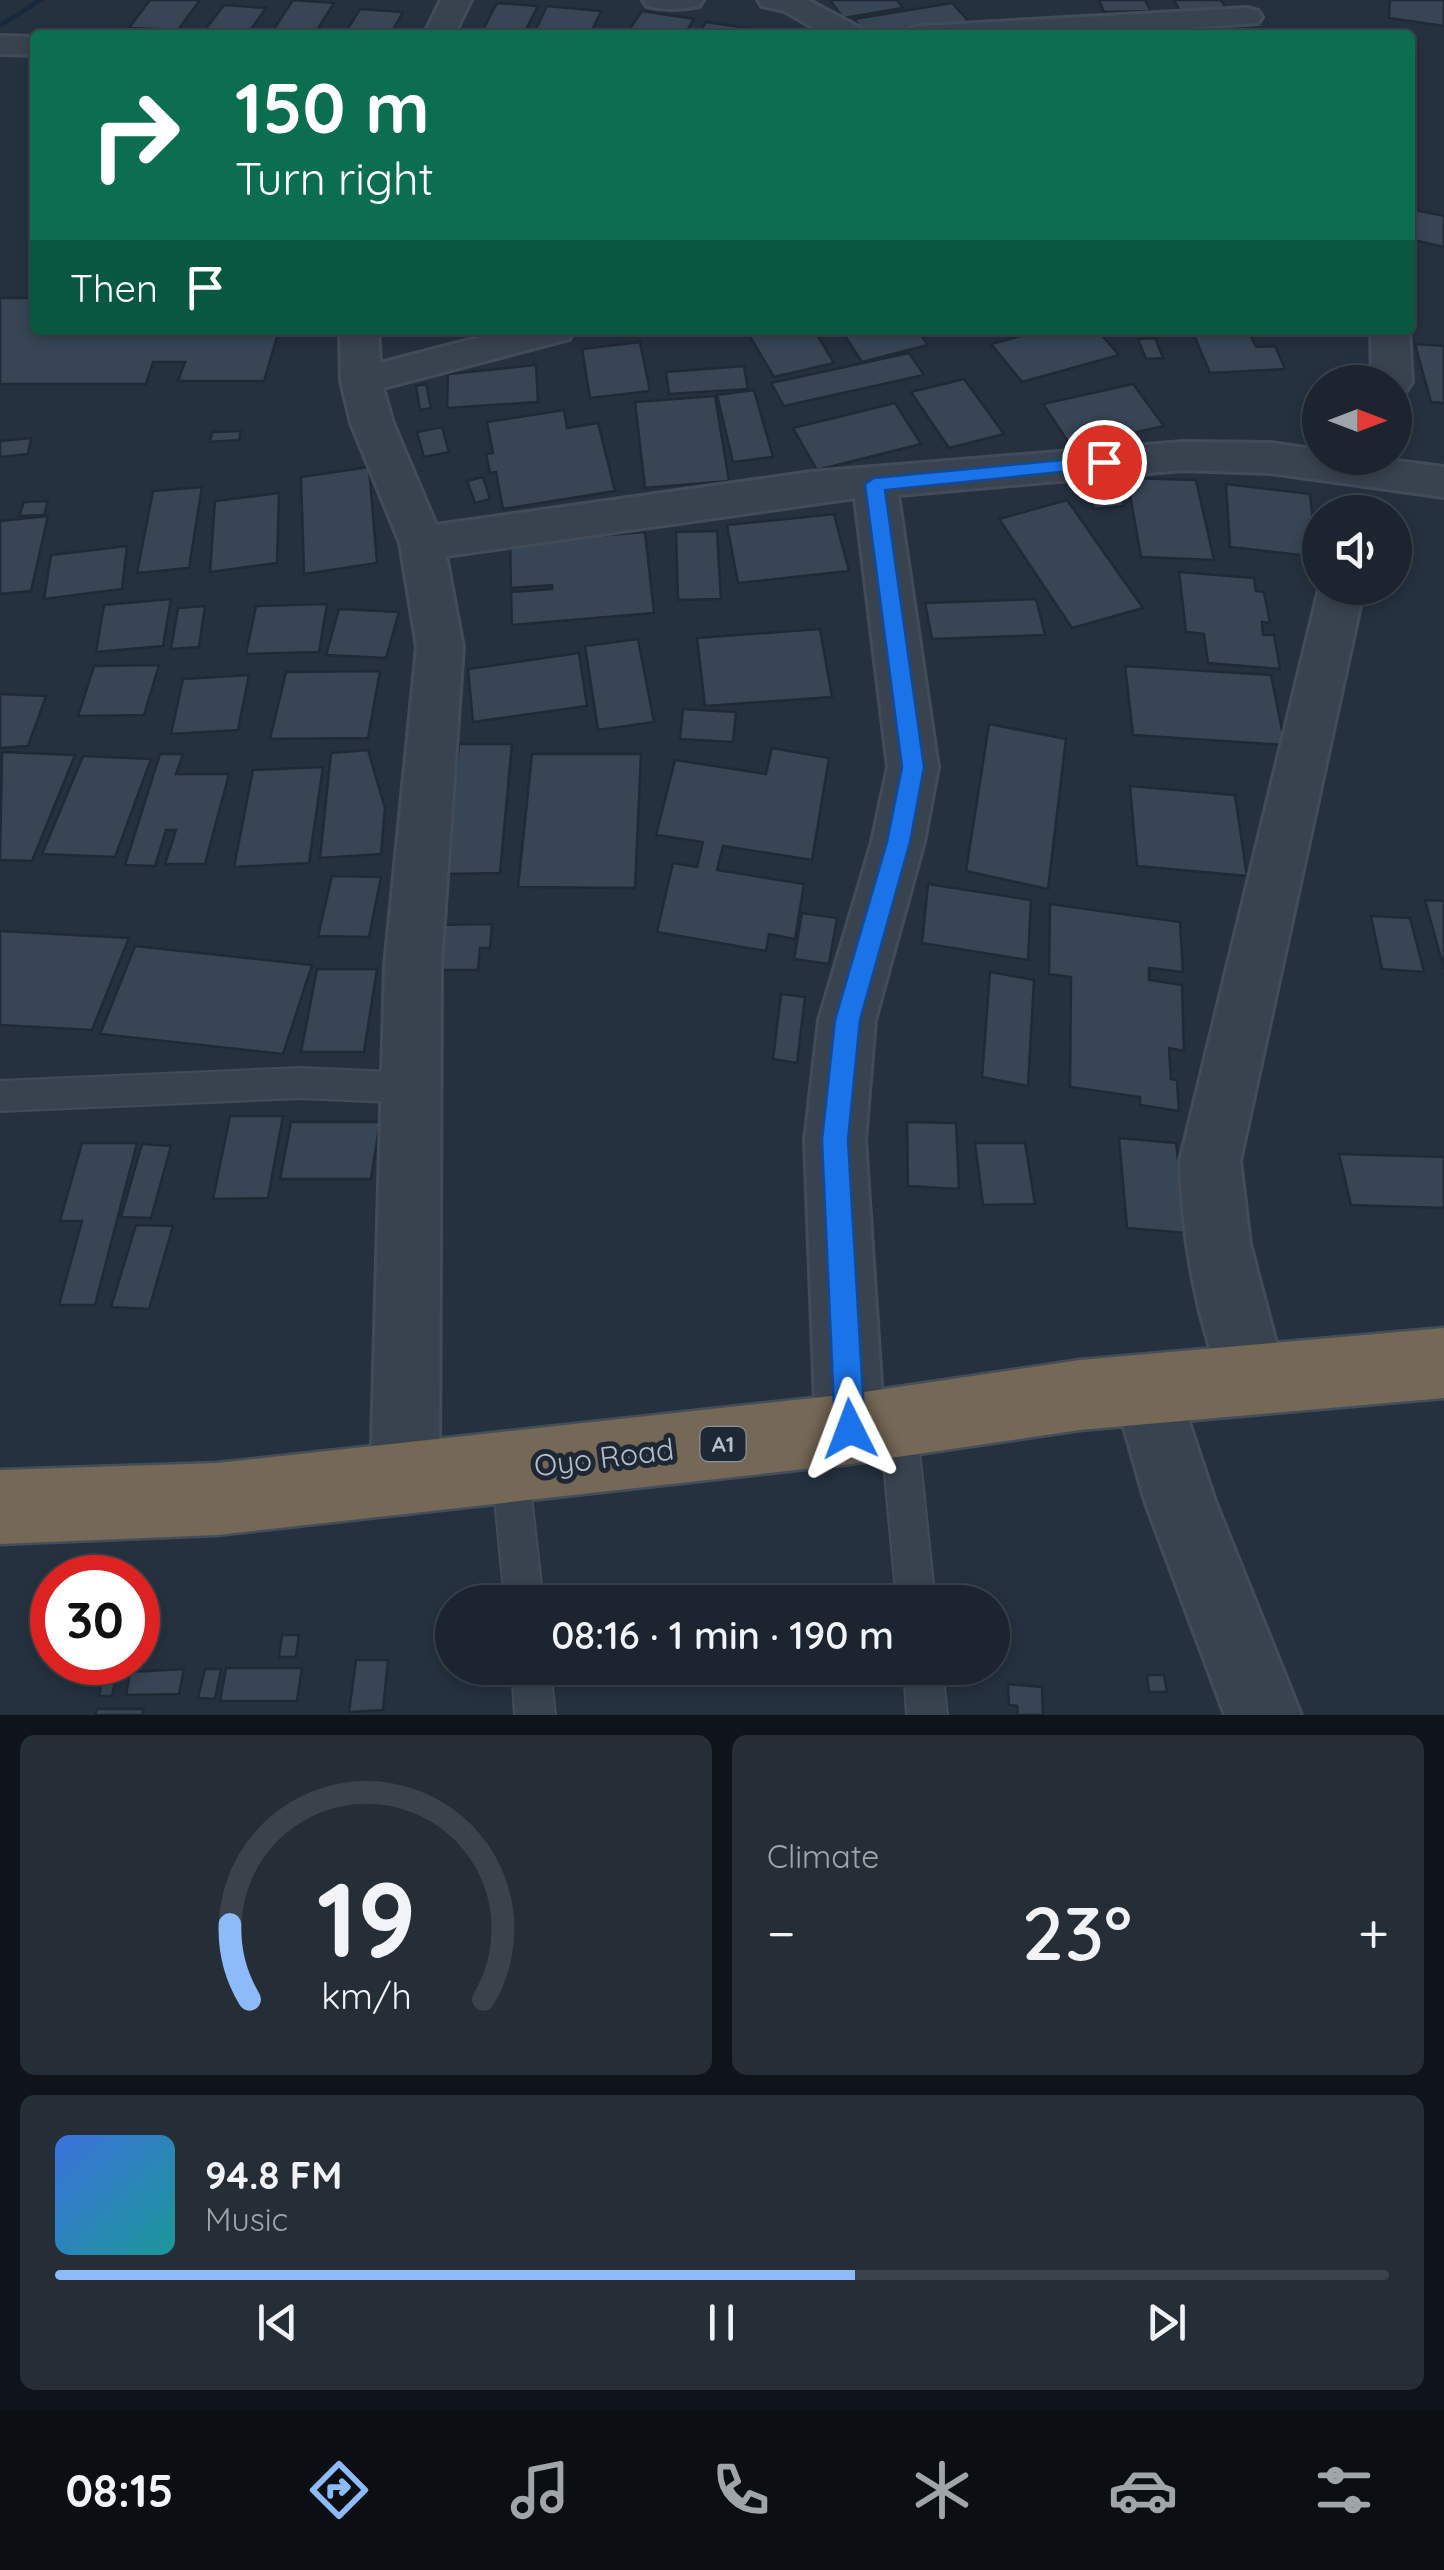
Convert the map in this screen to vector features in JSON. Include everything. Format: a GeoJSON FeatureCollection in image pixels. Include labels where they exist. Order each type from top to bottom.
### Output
{"type":"FeatureCollection","features":[{"type":"Feature","properties":{"kind":"highway","name":"Oyo Road"},"geometry":{"type":"LineString","coordinates":[[0,1507],[216,1499],[510,1468],[1252,1377],[1444,1363]]}},
{"type":"Feature","properties":{"kind":"street"},"geometry":{"type":"LineString","coordinates":[[441,30],[456,0]]}},
{"type":"Feature","properties":{"kind":"street"},"geometry":{"type":"LineString","coordinates":[[658,0],[688,0]]}},
{"type":"Feature","properties":{"kind":"street"},"geometry":{"type":"LineString","coordinates":[[773,0],[792,4],[840,30]]}},
{"type":"Feature","properties":{"kind":"street"},"geometry":{"type":"LineString","coordinates":[[1013,30],[1248,17]]}},
{"type":"Feature","properties":{"kind":"street"},"geometry":{"type":"LineString","coordinates":[[405,1480],[414,965],[440,647],[422,543],[372,423],[360,356],[518,335]]}},
{"type":"Feature","properties":{"kind":"street"},"geometry":{"type":"LineString","coordinates":[[1390,335],[1391,365]]}},
{"type":"Feature","properties":{"kind":"street"},"geometry":{"type":"LineString","coordinates":[[422,543],[811,487],[1183,456],[1302,463]]}},
{"type":"Feature","properties":{"kind":"street"},"geometry":{"type":"LineString","coordinates":[[1387,475],[1444,482]]}},
{"type":"Feature","properties":{"kind":"street"},"geometry":{"type":"LineString","coordinates":[[874,484],[913,767],[898,842],[848,1020],[835,1140],[874,1425]]}},
{"type":"Feature","properties":{"kind":"street"},"geometry":{"type":"LineString","coordinates":[[1252,1377],[1220,1257],[1210,1198],[1210,1161],[1337,605]]}},
{"type":"Feature","properties":{"kind":"street"},"geometry":{"type":"LineString","coordinates":[[1146,1389],[1180,1501],[1263,1715]]}},
{"type":"Feature","properties":{"kind":"lane"},"geometry":{"type":"LineString","coordinates":[[0,1096],[300,1083],[414,1088]]}},
{"type":"Feature","properties":{"kind":"lane"},"geometry":{"type":"LineString","coordinates":[[874,1425],[912,1585]]}},
{"type":"Feature","properties":{"kind":"lane"},"geometry":{"type":"LineString","coordinates":[[510,1468],[522,1585]]}},
{"type":"Feature","properties":{"kind":"lane"},"geometry":{"type":"LineString","coordinates":[[532,1685],[535,1715]]}},
{"type":"Feature","properties":{"kind":"lane"},"geometry":{"type":"LineString","coordinates":[[924,1685],[927,1715]]}},
{"type":"Feature","properties":{"kind":"building"},"geometry":{"type":"Polygon","coordinates":[[[150,0],[200,0],[178,30],[129,28],[150,0]]]}},
{"type":"Feature","properties":{"kind":"building"},"geometry":{"type":"Polygon","coordinates":[[[293,0],[334,3],[317,30],[273,30],[293,0]]]}},
{"type":"Feature","properties":{"kind":"building"},"geometry":{"type":"Polygon","coordinates":[[[830,0],[897,0],[903,8],[843,18],[830,0]]]}},
{"type":"Feature","properties":{"kind":"building"},"geometry":{"type":"Polygon","coordinates":[[[1099,0],[1145,0],[1151,11],[1104,12],[1099,0]]]}},
{"type":"Feature","properties":{"kind":"building"},"geometry":{"type":"Polygon","coordinates":[[[1174,0],[1221,0],[1231,16],[1184,18],[1174,0]]]}},
{"type":"Feature","properties":{"kind":"building"},"geometry":{"type":"Polygon","coordinates":[[[1390,0],[1444,0],[1444,26],[1389,18],[1390,0]]]}},
{"type":"Feature","properties":{"kind":"building"},"geometry":{"type":"Polygon","coordinates":[[[497,3],[538,6],[526,30],[483,30],[497,3]]]}},
{"type":"Feature","properties":{"kind":"building"},"geometry":{"type":"Polygon","coordinates":[[[952,3],[970,23],[929,30],[862,30],[854,19],[952,3]]]}},
{"type":"Feature","properties":{"kind":"building"},"geometry":{"type":"Polygon","coordinates":[[[224,5],[266,8],[251,30],[205,30],[224,5]]]}},
{"type":"Feature","properties":{"kind":"building"},"geometry":{"type":"Polygon","coordinates":[[[547,6],[601,11],[592,30],[535,30],[547,6]]]}},
{"type":"Feature","properties":{"kind":"building"},"geometry":{"type":"Polygon","coordinates":[[[360,9],[403,12],[393,30],[347,30],[360,9]]]}},
{"type":"Feature","properties":{"kind":"building"},"geometry":{"type":"Polygon","coordinates":[[[642,11],[694,19],[687,30],[629,30],[642,11]]]}},
{"type":"Feature","properties":{"kind":"building"},"geometry":{"type":"Polygon","coordinates":[[[706,22],[754,29],[754,30],[701,30],[706,22]]]}},
{"type":"Feature","properties":{"kind":"building"},"geometry":{"type":"Polygon","coordinates":[[[1415,210],[1444,216],[1444,247],[1415,240],[1415,210]]]}},
{"type":"Feature","properties":{"kind":"building"},"geometry":{"type":"Polygon","coordinates":[[[0,298],[30,298],[30,335],[278,335],[264,381],[178,381],[185,362],[153,362],[146,384],[0,384],[0,298]]]}},
{"type":"Feature","properties":{"kind":"building"},"geometry":{"type":"Polygon","coordinates":[[[749,335],[817,335],[834,363],[774,377],[749,335]]]}},
{"type":"Feature","properties":{"kind":"building"},"geometry":{"type":"Polygon","coordinates":[[[844,335],[921,335],[928,345],[862,362],[844,335]]]}},
{"type":"Feature","properties":{"kind":"building"},"geometry":{"type":"Polygon","coordinates":[[[1024,335],[1101,335],[1119,355],[1022,382],[991,344],[1024,335]]]}},
{"type":"Feature","properties":{"kind":"building"},"geometry":{"type":"Polygon","coordinates":[[[1194,335],[1250,335],[1256,347],[1275,346],[1285,369],[1210,373],[1194,335]]]}},
{"type":"Feature","properties":{"kind":"building"},"geometry":{"type":"Polygon","coordinates":[[[1155,338],[1163,358],[1146,359],[1138,339],[1155,338]]]}},
{"type":"Feature","properties":{"kind":"building"},"geometry":{"type":"Polygon","coordinates":[[[640,342],[650,391],[590,398],[582,349],[640,342]]]}},
{"type":"Feature","properties":{"kind":"building"},"geometry":{"type":"Polygon","coordinates":[[[1415,344],[1444,346],[1444,403],[1431,402],[1415,344]]]}},
{"type":"Feature","properties":{"kind":"building"},"geometry":{"type":"Polygon","coordinates":[[[909,353],[924,375],[784,406],[771,383],[909,353]]]}},
{"type":"Feature","properties":{"kind":"building"},"geometry":{"type":"Polygon","coordinates":[[[536,365],[538,402],[447,408],[448,374],[536,365]]]}},
{"type":"Feature","properties":{"kind":"building"},"geometry":{"type":"Polygon","coordinates":[[[744,366],[748,389],[669,394],[666,372],[744,366]]]}},
{"type":"Feature","properties":{"kind":"building"},"geometry":{"type":"Polygon","coordinates":[[[964,379],[1004,434],[949,448],[911,392],[964,379]]]}},
{"type":"Feature","properties":{"kind":"building"},"geometry":{"type":"Polygon","coordinates":[[[426,384],[431,408],[420,410],[416,386],[426,384]]]}},
{"type":"Feature","properties":{"kind":"building"},"geometry":{"type":"Polygon","coordinates":[[[1133,384],[1164,426],[1075,452],[1043,404],[1133,384]]]}},
{"type":"Feature","properties":{"kind":"building"},"geometry":{"type":"Polygon","coordinates":[[[754,390],[773,457],[733,462],[717,395],[754,390]]]}},
{"type":"Feature","properties":{"kind":"building"},"geometry":{"type":"Polygon","coordinates":[[[715,396],[729,481],[645,488],[635,402],[715,396]]]}},
{"type":"Feature","properties":{"kind":"building"},"geometry":{"type":"Polygon","coordinates":[[[895,403],[921,444],[817,470],[793,428],[895,403]]]}},
{"type":"Feature","properties":{"kind":"building"},"geometry":{"type":"Polygon","coordinates":[[[564,410],[567,428],[598,423],[615,491],[503,509],[496,472],[490,473],[486,454],[493,453],[487,422],[564,410]]]}},
{"type":"Feature","properties":{"kind":"building"},"geometry":{"type":"Polygon","coordinates":[[[442,427],[449,452],[424,457],[417,432],[442,427]]]}},
{"type":"Feature","properties":{"kind":"building"},"geometry":{"type":"Polygon","coordinates":[[[241,431],[239,440],[210,442],[212,432],[241,431]]]}},
{"type":"Feature","properties":{"kind":"building"},"geometry":{"type":"Polygon","coordinates":[[[31,438],[28,454],[0,457],[0,441],[31,438]]]}},
{"type":"Feature","properties":{"kind":"building"},"geometry":{"type":"Polygon","coordinates":[[[369,467],[377,563],[304,574],[301,477],[369,467]]]}},
{"type":"Feature","properties":{"kind":"building"},"geometry":{"type":"Polygon","coordinates":[[[483,477],[490,499],[475,503],[467,481],[483,477]]]}},
{"type":"Feature","properties":{"kind":"building"},"geometry":{"type":"Polygon","coordinates":[[[1127,478],[1196,480],[1214,560],[1141,557],[1127,478]]]}},
{"type":"Feature","properties":{"kind":"building"},"geometry":{"type":"Polygon","coordinates":[[[1114,479],[1125,506],[1094,509],[1083,482],[1114,479]]]}},
{"type":"Feature","properties":{"kind":"building"},"geometry":{"type":"Polygon","coordinates":[[[1226,484],[1310,494],[1302,495],[1302,555],[1230,547],[1226,484]]]}},
{"type":"Feature","properties":{"kind":"building"},"geometry":{"type":"Polygon","coordinates":[[[202,487],[189,568],[137,573],[153,491],[202,487]]]}},
{"type":"Feature","properties":{"kind":"building"},"geometry":{"type":"Polygon","coordinates":[[[279,493],[277,563],[210,572],[215,501],[279,493]]]}},
{"type":"Feature","properties":{"kind":"building"},"geometry":{"type":"Polygon","coordinates":[[[1067,500],[1143,608],[1072,628],[999,519],[1067,500]]]}},
{"type":"Feature","properties":{"kind":"building"},"geometry":{"type":"Polygon","coordinates":[[[48,501],[44,515],[19,516],[24,502],[48,501]]]}},
{"type":"Feature","properties":{"kind":"building"},"geometry":{"type":"Polygon","coordinates":[[[834,514],[849,571],[738,583],[727,525],[834,514]]]}},
{"type":"Feature","properties":{"kind":"building"},"geometry":{"type":"Polygon","coordinates":[[[48,516],[31,591],[0,594],[0,521],[48,516]]]}},
{"type":"Feature","properties":{"kind":"building"},"geometry":{"type":"Polygon","coordinates":[[[717,531],[721,599],[678,600],[676,532],[717,531]]]}},
{"type":"Feature","properties":{"kind":"building"},"geometry":{"type":"Polygon","coordinates":[[[645,532],[654,613],[512,625],[511,592],[552,589],[552,585],[511,588],[510,543],[645,532]]]}},
{"type":"Feature","properties":{"kind":"building"},"geometry":{"type":"Polygon","coordinates":[[[127,546],[122,589],[44,599],[51,555],[127,546]]]}},
{"type":"Feature","properties":{"kind":"building"},"geometry":{"type":"Polygon","coordinates":[[[1179,572],[1254,578],[1256,591],[1264,592],[1270,623],[1262,622],[1263,635],[1274,635],[1280,669],[1208,663],[1204,634],[1186,632],[1179,572]]]}},
{"type":"Feature","properties":{"kind":"building"},"geometry":{"type":"Polygon","coordinates":[[[171,599],[163,646],[96,652],[104,605],[171,599]]]}},
{"type":"Feature","properties":{"kind":"building"},"geometry":{"type":"Polygon","coordinates":[[[1036,599],[1045,635],[932,639],[925,603],[1036,599]]]}},
{"type":"Feature","properties":{"kind":"building"},"geometry":{"type":"Polygon","coordinates":[[[327,604],[319,652],[246,654],[256,606],[327,604]]]}},
{"type":"Feature","properties":{"kind":"building"},"geometry":{"type":"Polygon","coordinates":[[[205,606],[199,647],[171,649],[178,608],[205,606]]]}},
{"type":"Feature","properties":{"kind":"building"},"geometry":{"type":"Polygon","coordinates":[[[339,609],[399,612],[386,658],[326,655],[339,609]]]}},
{"type":"Feature","properties":{"kind":"building"},"geometry":{"type":"Polygon","coordinates":[[[820,629],[832,697],[705,706],[697,638],[820,629]]]}},
{"type":"Feature","properties":{"kind":"building"},"geometry":{"type":"Polygon","coordinates":[[[638,639],[654,722],[598,730],[585,646],[638,639]]]}},
{"type":"Feature","properties":{"kind":"building"},"geometry":{"type":"Polygon","coordinates":[[[579,653],[587,706],[473,722],[468,669],[579,653]]]}},
{"type":"Feature","properties":{"kind":"building"},"geometry":{"type":"Polygon","coordinates":[[[159,665],[144,715],[78,716],[94,666],[159,665]]]}},
{"type":"Feature","properties":{"kind":"building"},"geometry":{"type":"Polygon","coordinates":[[[1125,666],[1271,675],[1285,745],[1133,735],[1125,666]]]}},
{"type":"Feature","properties":{"kind":"building"},"geometry":{"type":"Polygon","coordinates":[[[380,671],[368,738],[270,739],[286,672],[380,671]]]}},
{"type":"Feature","properties":{"kind":"building"},"geometry":{"type":"Polygon","coordinates":[[[249,675],[238,730],[171,734],[183,679],[249,675]]]}},
{"type":"Feature","properties":{"kind":"building"},"geometry":{"type":"Polygon","coordinates":[[[0,694],[46,696],[28,746],[0,748],[0,694]]]}},
{"type":"Feature","properties":{"kind":"building"},"geometry":{"type":"Polygon","coordinates":[[[683,709],[736,712],[733,742],[680,739],[683,709]]]}},
{"type":"Feature","properties":{"kind":"building"},"geometry":{"type":"Polygon","coordinates":[[[989,724],[1066,739],[1048,889],[966,871],[989,724]]]}},
{"type":"Feature","properties":{"kind":"building"},"geometry":{"type":"Polygon","coordinates":[[[459,744],[512,744],[500,873],[444,874],[459,744]]]}},
{"type":"Feature","properties":{"kind":"building"},"geometry":{"type":"Polygon","coordinates":[[[772,748],[829,758],[812,860],[723,846],[717,870],[804,884],[795,939],[769,934],[766,951],[657,932],[673,863],[697,867],[703,842],[656,835],[675,760],[766,774],[772,748]]]}},
{"type":"Feature","properties":{"kind":"building"},"geometry":{"type":"Polygon","coordinates":[[[368,750],[385,808],[381,854],[320,858],[331,753],[368,750]]]}},
{"type":"Feature","properties":{"kind":"building"},"geometry":{"type":"Polygon","coordinates":[[[2,752],[75,755],[32,861],[0,860],[2,752]]]}},
{"type":"Feature","properties":{"kind":"building"},"geometry":{"type":"Polygon","coordinates":[[[160,754],[183,754],[176,774],[229,774],[205,864],[165,864],[176,830],[166,830],[155,866],[125,865],[160,754]]]}},
{"type":"Feature","properties":{"kind":"building"},"geometry":{"type":"Polygon","coordinates":[[[532,754],[641,754],[635,888],[518,887],[532,754]]]}},
{"type":"Feature","properties":{"kind":"building"},"geometry":{"type":"Polygon","coordinates":[[[83,756],[151,759],[115,857],[42,854],[83,756]]]}},
{"type":"Feature","properties":{"kind":"building"},"geometry":{"type":"Polygon","coordinates":[[[323,767],[309,863],[234,867],[253,770],[323,767]]]}},
{"type":"Feature","properties":{"kind":"building"},"geometry":{"type":"Polygon","coordinates":[[[1130,786],[1235,795],[1247,876],[1137,866],[1130,786]]]}},
{"type":"Feature","properties":{"kind":"building"},"geometry":{"type":"Polygon","coordinates":[[[332,876],[381,877],[369,937],[318,936],[332,876]]]}},
{"type":"Feature","properties":{"kind":"building"},"geometry":{"type":"Polygon","coordinates":[[[928,884],[1031,900],[1028,960],[922,943],[928,884]]]}},
{"type":"Feature","properties":{"kind":"building"},"geometry":{"type":"Polygon","coordinates":[[[1425,900],[1444,901],[1444,969],[1425,900]]]}},
{"type":"Feature","properties":{"kind":"building"},"geometry":{"type":"Polygon","coordinates":[[[1050,904],[1180,922],[1183,972],[1149,968],[1149,980],[1182,985],[1184,1051],[1169,1048],[1179,1111],[1140,1105],[1140,1097],[1070,1087],[1071,977],[1049,974],[1050,904]]]}},
{"type":"Feature","properties":{"kind":"building"},"geometry":{"type":"Polygon","coordinates":[[[802,913],[837,918],[829,964],[794,959],[802,913]]]}},
{"type":"Feature","properties":{"kind":"building"},"geometry":{"type":"Polygon","coordinates":[[[1371,916],[1410,918],[1424,972],[1382,969],[1371,916]]]}},
{"type":"Feature","properties":{"kind":"building"},"geometry":{"type":"Polygon","coordinates":[[[492,924],[490,948],[480,948],[478,970],[440,970],[443,941],[435,941],[436,925],[492,924]]]}},
{"type":"Feature","properties":{"kind":"building"},"geometry":{"type":"Polygon","coordinates":[[[0,931],[129,938],[92,1030],[0,1025],[0,931]]]}},
{"type":"Feature","properties":{"kind":"building"},"geometry":{"type":"Polygon","coordinates":[[[135,946],[312,965],[283,1054],[100,1034],[135,946]]]}},
{"type":"Feature","properties":{"kind":"building"},"geometry":{"type":"Polygon","coordinates":[[[317,969],[377,969],[364,1052],[301,1052],[317,969]]]}},
{"type":"Feature","properties":{"kind":"building"},"geometry":{"type":"Polygon","coordinates":[[[990,972],[1034,980],[1028,1086],[982,1077],[990,972]]]}},
{"type":"Feature","properties":{"kind":"building"},"geometry":{"type":"Polygon","coordinates":[[[781,994],[805,997],[797,1063],[773,1059],[781,994]]]}},
{"type":"Feature","properties":{"kind":"building"},"geometry":{"type":"Polygon","coordinates":[[[230,1116],[283,1116],[268,1198],[213,1199],[230,1116]]]}},
{"type":"Feature","properties":{"kind":"building"},"geometry":{"type":"Polygon","coordinates":[[[291,1122],[380,1122],[371,1179],[280,1179],[291,1122]]]}},
{"type":"Feature","properties":{"kind":"building"},"geometry":{"type":"Polygon","coordinates":[[[907,1122],[956,1123],[959,1189],[908,1186],[907,1122]]]}},
{"type":"Feature","properties":{"kind":"building"},"geometry":{"type":"Polygon","coordinates":[[[1119,1138],[1176,1143],[1187,1233],[1127,1228],[1119,1138]]]}},
{"type":"Feature","properties":{"kind":"building"},"geometry":{"type":"Polygon","coordinates":[[[82,1143],[137,1143],[95,1305],[59,1305],[82,1221],[60,1221],[82,1143]]]}},
{"type":"Feature","properties":{"kind":"building"},"geometry":{"type":"Polygon","coordinates":[[[975,1143],[1025,1143],[1035,1204],[983,1205],[975,1143]]]}},
{"type":"Feature","properties":{"kind":"building"},"geometry":{"type":"Polygon","coordinates":[[[142,1144],[171,1146],[151,1218],[121,1217],[142,1144]]]}},
{"type":"Feature","properties":{"kind":"building"},"geometry":{"type":"Polygon","coordinates":[[[1339,1154],[1444,1157],[1444,1208],[1351,1205],[1339,1154]]]}},
{"type":"Feature","properties":{"kind":"building"},"geometry":{"type":"Polygon","coordinates":[[[136,1225],[173,1226],[149,1309],[111,1307],[136,1225]]]}},
{"type":"Feature","properties":{"kind":"building"},"geometry":{"type":"Polygon","coordinates":[[[282,1635],[299,1635],[296,1657],[279,1657],[282,1635]]]}},
{"type":"Feature","properties":{"kind":"building"},"geometry":{"type":"Polygon","coordinates":[[[356,1660],[388,1660],[383,1710],[349,1712],[356,1660]]]}},
{"type":"Feature","properties":{"kind":"building"},"geometry":{"type":"Polygon","coordinates":[[[226,1668],[302,1668],[297,1701],[220,1701],[226,1668]]]}},
{"type":"Feature","properties":{"kind":"building"},"geometry":{"type":"Polygon","coordinates":[[[184,1669],[179,1694],[126,1695],[128,1685],[160,1685],[160,1670],[184,1669]]]}},
{"type":"Feature","properties":{"kind":"building"},"geometry":{"type":"Polygon","coordinates":[[[205,1669],[221,1669],[215,1699],[198,1698],[205,1669]]]}},
{"type":"Feature","properties":{"kind":"building"},"geometry":{"type":"Polygon","coordinates":[[[1147,1675],[1164,1675],[1167,1692],[1149,1692],[1147,1675]]]}},
{"type":"Feature","properties":{"kind":"building"},"geometry":{"type":"Polygon","coordinates":[[[101,1685],[114,1685],[112,1696],[99,1696],[101,1685]]]}},
{"type":"Feature","properties":{"kind":"building"},"geometry":{"type":"Polygon","coordinates":[[[1008,1685],[1042,1687],[1043,1715],[1018,1715],[1017,1706],[1009,1705],[1008,1685]]]}},
{"type":"Feature","properties":{"kind":"building"},"geometry":{"type":"Polygon","coordinates":[[[97,1709],[144,1709],[142,1715],[95,1715],[97,1709]]]}},
{"type":"Feature","properties":{"kind":"waterway"},"geometry":{"type":"LineString","coordinates":[[0,26],[41,0]]}},
{"type":"Feature","properties":{"kind":"route"},"geometry":{"type":"LineString","coordinates":[[850,1429],[835,1140],[848,1020],[898,842],[913,767],[874,484],[1104,462]]}}]}
